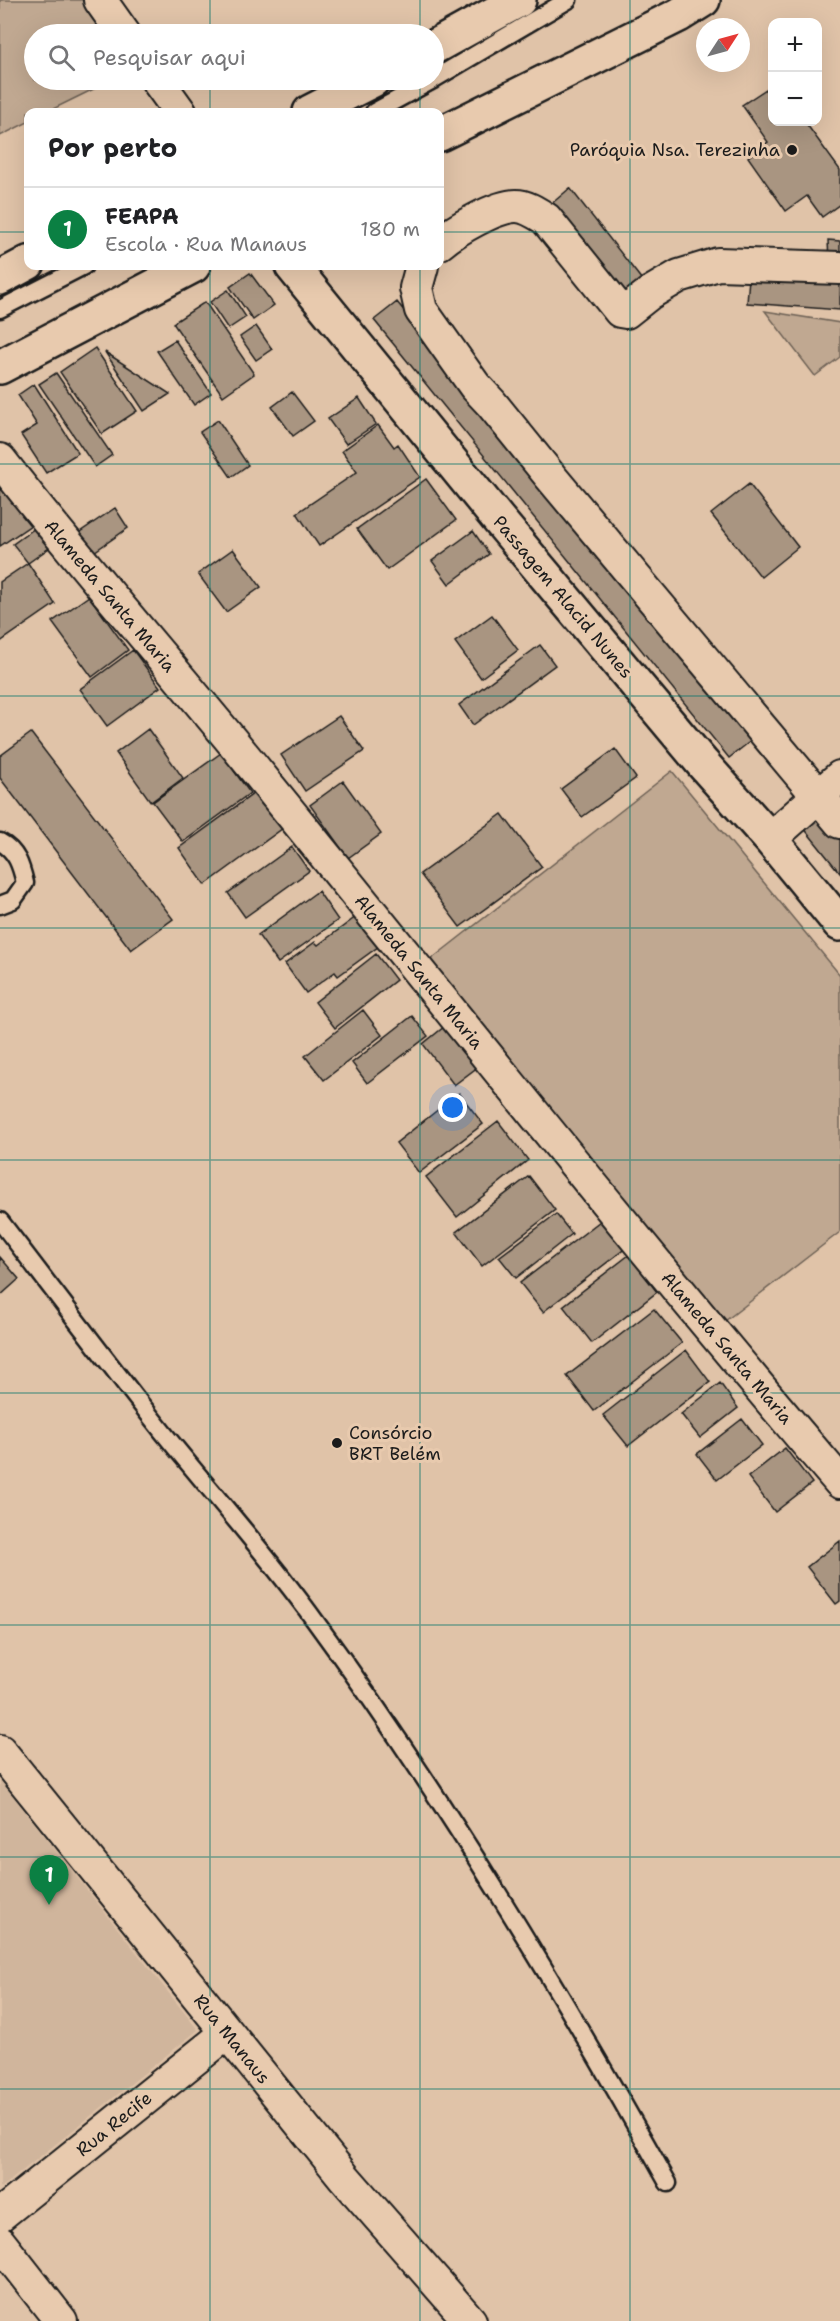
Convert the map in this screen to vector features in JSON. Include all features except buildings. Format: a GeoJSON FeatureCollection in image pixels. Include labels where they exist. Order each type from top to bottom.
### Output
{"type":"FeatureCollection","features":[{"type":"Feature","properties":{"kind":"main road"},"geometry":{"type":"LineString","coordinates":[[444,41],[519,0]]}},
{"type":"Feature","properties":{"kind":"main road"},"geometry":{"type":"LineString","coordinates":[[444,132],[680,15],[703,0]]}},
{"type":"Feature","properties":{"kind":"main road"},"geometry":{"type":"LineString","coordinates":[[318,108],[353,90]]}},
{"type":"Feature","properties":{"kind":"main road"},"geometry":{"type":"LineString","coordinates":[[0,278],[24,264]]}},
{"type":"Feature","properties":{"kind":"main road"},"geometry":{"type":"LineString","coordinates":[[0,367],[186,270]]}},
{"type":"Feature","properties":{"kind":"main road","name":"Passagem Alacid Nunes"},"geometry":{"type":"LineString","coordinates":[[295,270],[498,519],[840,924]]}},
{"type":"Feature","properties":{"kind":"street"},"geometry":{"type":"LineString","coordinates":[[100,0],[117,24]]}},
{"type":"Feature","properties":{"kind":"street"},"geometry":{"type":"LineString","coordinates":[[164,90],[177,108]]}},
{"type":"Feature","properties":{"kind":"street"},"geometry":{"type":"LineString","coordinates":[[444,240],[479,217],[516,206],[534,211],[546,219],[620,311],[626,312],[650,293],[679,276],[718,264],[840,268]]}},
{"type":"Feature","properties":{"kind":"street"},"geometry":{"type":"LineString","coordinates":[[421,270],[416,288],[421,310],[475,386],[789,762],[830,786],[840,822]]}},
{"type":"Feature","properties":{"kind":"street","name":"Alameda Santa Maria"},"geometry":{"type":"LineString","coordinates":[[0,460],[61,539],[256,770],[419,975],[510,1083],[730,1354],[840,1482]]}},
{"type":"Feature","properties":{"kind":"street"},"geometry":{"type":"LineString","coordinates":[[770,839],[830,786]]}},
{"type":"Feature","properties":{"kind":"street","name":"Rua Manaus"},"geometry":{"type":"LineString","coordinates":[[0,1751],[344,2177],[470,2321]]}},
{"type":"Feature","properties":{"kind":"street","name":"Rua Recife"},"geometry":{"type":"LineString","coordinates":[[0,2215],[227,2033]]}},
{"type":"Feature","properties":{"kind":"street"},"geometry":{"type":"LineString","coordinates":[[0,2243],[61,2321]]}},
{"type":"Feature","properties":{"kind":"lane"},"geometry":{"type":"LineString","coordinates":[[444,73],[568,0]]}},
{"type":"Feature","properties":{"kind":"lane"},"geometry":{"type":"LineString","coordinates":[[381,108],[413,90]]}},
{"type":"Feature","properties":{"kind":"lane"},"geometry":{"type":"LineString","coordinates":[[0,309],[76,270]]}},
{"type":"Feature","properties":{"kind":"lane"},"geometry":{"type":"LineString","coordinates":[[0,842],[9,847],[20,864],[25,883],[13,900],[0,905]]}},
{"type":"Feature","properties":{"kind":"lane"},"geometry":{"type":"LineString","coordinates":[[0,1221],[162,1430],[309,1613],[376,1708],[479,1863],[585,2034],[668,2183]]}},
{"type":"Feature","properties":{"kind":"shaded area"},"geometry":{"type":"Polygon","coordinates":[[[0,0],[82,0],[102,24],[24,24],[24,90],[92,90],[55,108],[24,108],[24,124],[0,136],[0,0]]]}},
{"type":"Feature","properties":{"kind":"shaded area"},"geometry":{"type":"Polygon","coordinates":[[[765,311],[840,323],[840,357],[815,376],[765,311]]]}},
{"type":"Feature","properties":{"kind":"shaded area"},"geometry":{"type":"Polygon","coordinates":[[[672,771],[840,975],[840,1232],[725,1321],[429,961],[672,771]]]}},
{"type":"Feature","properties":{"kind":"shaded area"},"geometry":{"type":"Polygon","coordinates":[[[0,1780],[198,2030],[1,2188],[0,2186],[0,1780]]]}},
{"type":"Feature","properties":{"kind":"place","name":"Paróquia Nsa. Terezinha"},"geometry":{"type":"Point","coordinates":[792,150]}},
{"type":"Feature","properties":{"kind":"place","name":"Consórcio BRT Belém"},"geometry":{"type":"Point","coordinates":[337,1443]}},
{"type":"Feature","properties":{"kind":"place","name":"FEAPA"},"geometry":{"type":"Point","coordinates":[49,1905]}}]}
